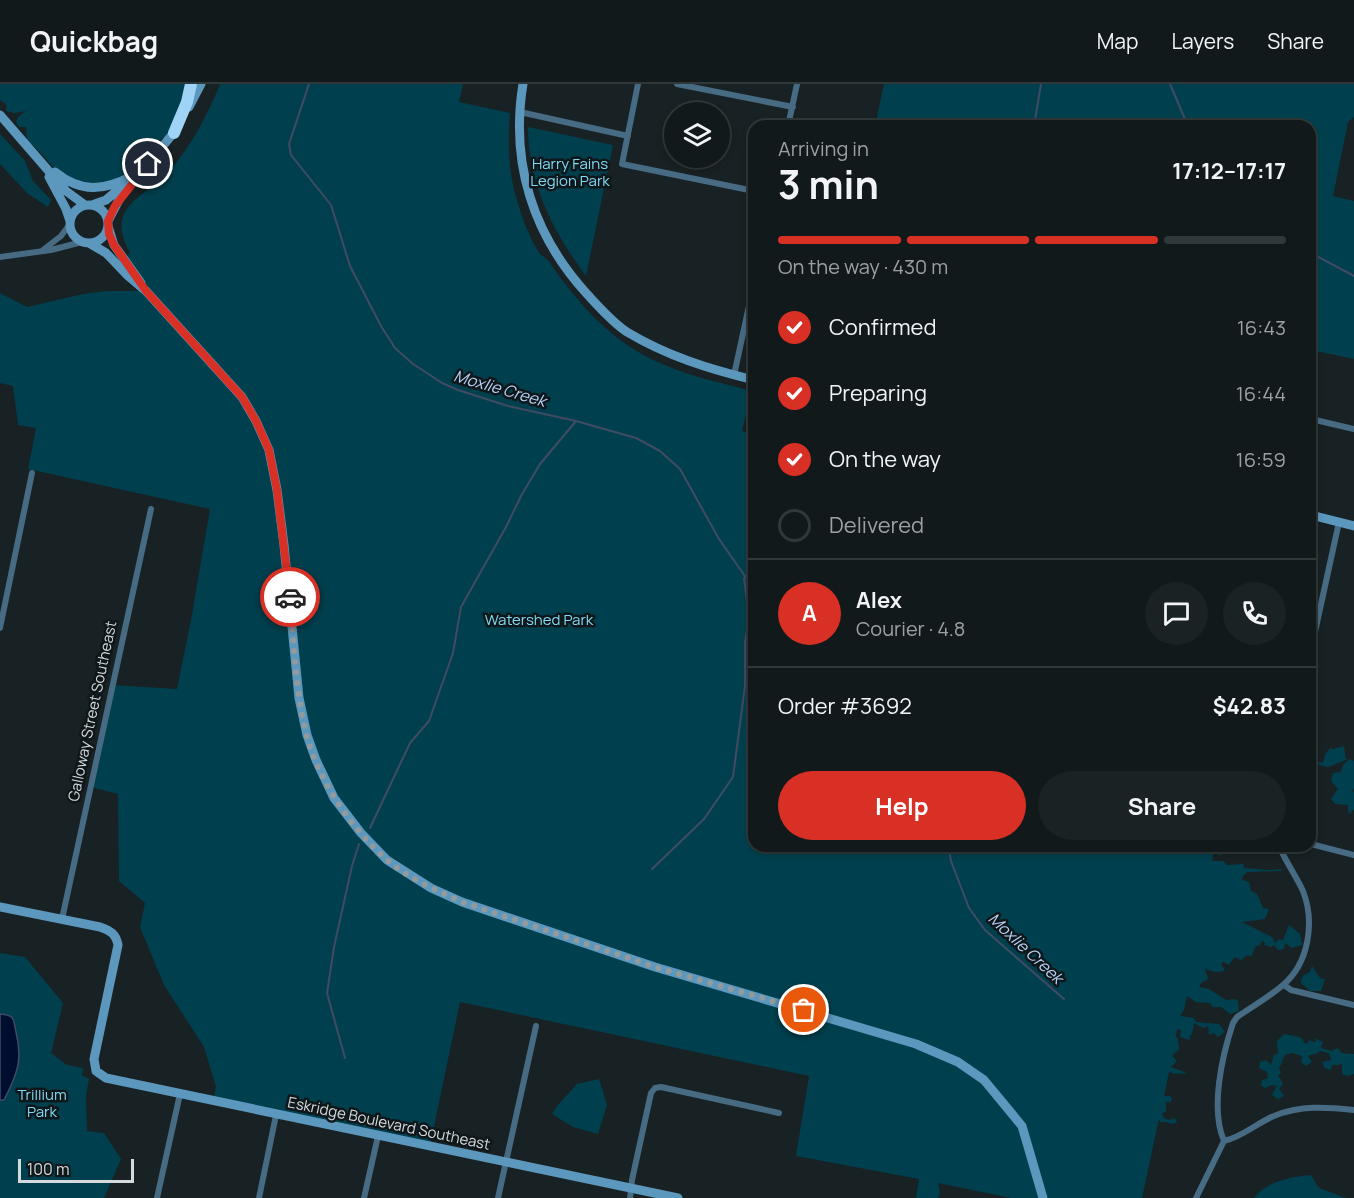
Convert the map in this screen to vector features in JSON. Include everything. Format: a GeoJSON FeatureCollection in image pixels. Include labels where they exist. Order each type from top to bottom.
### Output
{"type":"FeatureCollection","features":[{"type":"Feature","properties":{"kind":"highway"},"geometry":{"type":"LineString","coordinates":[[174,133],[187,102],[191,84]]}},
{"type":"Feature","properties":{"kind":"main road"},"geometry":{"type":"LineString","coordinates":[[86,243],[99,240],[103,236],[120,198],[174,133],[201,84]]}},
{"type":"Feature","properties":{"kind":"main road"},"geometry":{"type":"LineString","coordinates":[[523,84],[520,112],[521,164],[526,187],[533,209],[547,238],[573,280],[624,330],[659,350],[702,366],[748,378]]}},
{"type":"Feature","properties":{"kind":"main road"},"geometry":{"type":"LineString","coordinates":[[0,115],[66,191],[102,211],[114,245],[146,291],[242,397],[256,421],[269,450],[279,501],[296,668],[307,735],[334,798],[361,833],[387,860],[431,888],[462,902],[655,967],[916,1044],[958,1062],[984,1080],[1022,1126],[1038,1188],[1043,1198]]}},
{"type":"Feature","properties":{"kind":"main road"},"geometry":{"type":"LineString","coordinates":[[41,162],[67,181],[86,187],[113,186],[132,176]]}},
{"type":"Feature","properties":{"kind":"main road"},"geometry":{"type":"LineString","coordinates":[[41,162],[63,203],[74,236],[106,253],[146,291]]}},
{"type":"Feature","properties":{"kind":"main road"},"geometry":{"type":"LineString","coordinates":[[70,222],[75,210],[106,200],[148,164]]}},
{"type":"Feature","properties":{"kind":"main road"},"geometry":{"type":"LineString","coordinates":[[1316,517],[1354,525]]}},
{"type":"Feature","properties":{"kind":"main road"},"geometry":{"type":"LineString","coordinates":[[0,907],[62,919]]}},
{"type":"Feature","properties":{"kind":"main road","name":"Eskridge Boulevard Southeast"},"geometry":{"type":"LineString","coordinates":[[62,919],[108,930],[117,937],[118,945],[95,1049],[94,1066],[101,1076],[505,1162],[631,1193],[678,1198]]}},
{"type":"Feature","properties":{"kind":"main road"},"geometry":{"type":"LineString","coordinates":[[1036,1198],[1038,1188]]}},
{"type":"Feature","properties":{"kind":"street"},"geometry":{"type":"LineString","coordinates":[[638,84],[622,164],[748,190]]}},
{"type":"Feature","properties":{"kind":"street"},"geometry":{"type":"LineString","coordinates":[[677,84],[793,107]]}},
{"type":"Feature","properties":{"kind":"street"},"geometry":{"type":"LineString","coordinates":[[790,120],[797,84]]}},
{"type":"Feature","properties":{"kind":"street"},"geometry":{"type":"LineString","coordinates":[[520,112],[627,136]]}},
{"type":"Feature","properties":{"kind":"street"},"geometry":{"type":"LineString","coordinates":[[43,250],[61,236],[70,222]]}},
{"type":"Feature","properties":{"kind":"street"},"geometry":{"type":"LineString","coordinates":[[0,256],[86,243]]}},
{"type":"Feature","properties":{"kind":"street"},"geometry":{"type":"LineString","coordinates":[[734,375],[748,311]]}},
{"type":"Feature","properties":{"kind":"street"},"geometry":{"type":"LineString","coordinates":[[1316,420],[1354,429]]}},
{"type":"Feature","properties":{"kind":"street"},"geometry":{"type":"LineString","coordinates":[[0,628],[32,473]]}},
{"type":"Feature","properties":{"kind":"street","name":"Galloway Street Southeast"},"geometry":{"type":"LineString","coordinates":[[62,919],[151,508]]}},
{"type":"Feature","properties":{"kind":"street"},"geometry":{"type":"LineString","coordinates":[[1316,627],[1339,522]]}},
{"type":"Feature","properties":{"kind":"street"},"geometry":{"type":"LineString","coordinates":[[1316,845],[1354,855]]}},
{"type":"Feature","properties":{"kind":"street"},"geometry":{"type":"LineString","coordinates":[[1196,1198],[1224,1141],[1219,1128],[1217,1098],[1233,1023],[1237,1017],[1284,985],[1304,955],[1310,925],[1307,905],[1303,892],[1282,852]]}},
{"type":"Feature","properties":{"kind":"street"},"geometry":{"type":"LineString","coordinates":[[1284,985],[1291,990],[1354,1005]]}},
{"type":"Feature","properties":{"kind":"street"},"geometry":{"type":"LineString","coordinates":[[498,1198],[536,1026]]}},
{"type":"Feature","properties":{"kind":"street"},"geometry":{"type":"LineString","coordinates":[[631,1193],[651,1093],[655,1088],[661,1087],[779,1113]]}},
{"type":"Feature","properties":{"kind":"street"},"geometry":{"type":"LineString","coordinates":[[157,1198],[180,1094]]}},
{"type":"Feature","properties":{"kind":"street"},"geometry":{"type":"LineString","coordinates":[[1224,1141],[1274,1116],[1300,1109],[1327,1107],[1354,1110]]}},
{"type":"Feature","properties":{"kind":"street"},"geometry":{"type":"LineString","coordinates":[[259,1198],[276,1115]]}},
{"type":"Feature","properties":{"kind":"street"},"geometry":{"type":"LineString","coordinates":[[364,1198],[378,1136]]}},
{"type":"Feature","properties":{"kind":"green space"},"geometry":{"type":"Polygon","coordinates":[[[0,84],[187,84],[173,126],[166,137],[151,145],[150,154],[142,157],[141,166],[117,179],[90,186],[58,172],[27,141],[26,127],[19,127],[16,122],[18,117],[26,111],[14,113],[6,111],[6,104],[0,100],[0,84]]]}},
{"type":"Feature","properties":{"kind":"green space","name":"Watershed Park"},"geometry":{"type":"Polygon","coordinates":[[[220,84],[463,84],[459,102],[510,113],[509,142],[514,190],[532,240],[540,254],[598,321],[627,345],[660,363],[682,372],[748,390],[748,407],[742,431],[748,432],[748,852],[1214,852],[1212,861],[1223,861],[1227,865],[1243,864],[1244,868],[1281,869],[1282,871],[1247,872],[1241,879],[1249,882],[1251,891],[1257,894],[1263,908],[1269,909],[1265,919],[1242,922],[1272,937],[1275,943],[1279,939],[1283,940],[1289,925],[1300,934],[1302,945],[1292,948],[1285,943],[1284,949],[1278,950],[1274,945],[1271,947],[1264,945],[1262,941],[1259,946],[1256,946],[1251,957],[1248,955],[1241,960],[1235,957],[1229,965],[1223,962],[1221,964],[1225,970],[1214,972],[1205,968],[1208,979],[1199,987],[1209,989],[1226,1000],[1235,999],[1238,1001],[1239,1011],[1230,1014],[1221,1007],[1196,1002],[1187,996],[1180,1016],[1194,1018],[1196,1022],[1219,1024],[1225,1032],[1218,1037],[1214,1033],[1209,1035],[1208,1026],[1203,1028],[1194,1023],[1189,1040],[1180,1037],[1181,1029],[1177,1030],[1179,1049],[1172,1056],[1177,1061],[1171,1067],[1187,1073],[1169,1072],[1164,1096],[1170,1096],[1172,1099],[1171,1102],[1166,1102],[1166,1112],[1162,1113],[1164,1118],[1169,1120],[1175,1118],[1177,1123],[1160,1122],[1159,1119],[1142,1198],[1011,1198],[938,1183],[940,1193],[938,1198],[916,1198],[919,1179],[796,1156],[809,1076],[460,1002],[430,1146],[213,1101],[216,1087],[204,1047],[164,985],[140,927],[145,903],[119,881],[118,794],[91,787],[113,685],[177,689],[210,509],[28,469],[36,428],[18,425],[13,386],[0,383],[0,293],[27,307],[83,294],[107,291],[145,291],[125,258],[130,253],[121,227],[123,216],[130,205],[163,177],[176,162],[204,119],[220,84]]]}},
{"type":"Feature","properties":{"kind":"green space"},"geometry":{"type":"Polygon","coordinates":[[[884,84],[1354,84],[1354,117],[1348,122],[1333,196],[1354,201],[1354,359],[1316,351],[1316,120],[876,120],[884,84]]]}},
{"type":"Feature","properties":{"kind":"green space","name":"Harry Fains Legion Park"},"geometry":{"type":"Polygon","coordinates":[[[528,127],[613,145],[586,276],[563,242],[545,206],[532,168],[528,127]]]}},
{"type":"Feature","properties":{"kind":"green space"},"geometry":{"type":"Polygon","coordinates":[[[0,134],[25,161],[33,181],[51,200],[48,207],[27,193],[0,164],[0,134]]]}},
{"type":"Feature","properties":{"kind":"green space"},"geometry":{"type":"Polygon","coordinates":[[[1344,746],[1346,760],[1328,767],[1316,764],[1316,761],[1323,763],[1330,748],[1344,746]]]}},
{"type":"Feature","properties":{"kind":"green space"},"geometry":{"type":"Polygon","coordinates":[[[1349,759],[1354,761],[1352,792],[1354,792],[1354,810],[1351,814],[1348,812],[1348,805],[1335,804],[1331,799],[1338,789],[1331,781],[1333,773],[1341,772],[1343,765],[1349,759]]]}},
{"type":"Feature","properties":{"kind":"green space","name":"Trillium Park"},"geometry":{"type":"Polygon","coordinates":[[[0,953],[25,957],[63,1003],[51,1053],[67,1065],[83,1068],[82,1075],[89,1079],[86,1095],[87,1131],[104,1133],[121,1159],[104,1198],[0,1198],[0,953]]]}},
{"type":"Feature","properties":{"kind":"green space"},"geometry":{"type":"Polygon","coordinates":[[[1312,966],[1320,978],[1325,979],[1321,991],[1310,991],[1301,983],[1302,977],[1310,972],[1312,966]]]}},
{"type":"Feature","properties":{"kind":"green space"},"geometry":{"type":"Polygon","coordinates":[[[1284,1034],[1300,1037],[1306,1044],[1310,1040],[1316,1043],[1315,1038],[1323,1042],[1321,1048],[1332,1051],[1337,1048],[1342,1053],[1354,1054],[1354,1074],[1347,1076],[1342,1074],[1342,1063],[1332,1065],[1331,1070],[1324,1068],[1323,1062],[1331,1060],[1329,1053],[1320,1051],[1308,1056],[1312,1062],[1306,1066],[1301,1062],[1302,1056],[1292,1053],[1285,1055],[1279,1069],[1281,1073],[1278,1075],[1283,1084],[1279,1089],[1284,1096],[1278,1099],[1272,1095],[1277,1086],[1272,1085],[1265,1088],[1261,1085],[1262,1080],[1268,1078],[1267,1072],[1259,1068],[1260,1062],[1266,1060],[1271,1065],[1274,1055],[1278,1053],[1277,1041],[1284,1034]]]}},
{"type":"Feature","properties":{"kind":"green space"},"geometry":{"type":"Polygon","coordinates":[[[599,1079],[607,1105],[598,1134],[573,1127],[552,1114],[577,1084],[599,1079]]]}},
{"type":"Feature","properties":{"kind":"green space"},"geometry":{"type":"Polygon","coordinates":[[[1311,1175],[1319,1188],[1346,1198],[1254,1198],[1273,1184],[1311,1175]]]}},
{"type":"Feature","properties":{"kind":"shaded area"},"geometry":{"type":"Polygon","coordinates":[[[0,1014],[13,1019],[19,1051],[18,1067],[4,1100],[0,1100],[0,1014]]]}},
{"type":"Feature","properties":{"kind":"waterway","name":"Moxlie Creek"},"geometry":{"type":"LineString","coordinates":[[309,84],[289,144],[291,155],[331,205],[350,266],[395,348],[413,364],[442,383],[458,390],[508,406],[576,421],[636,438],[660,451],[680,469],[719,539],[748,580]]}},
{"type":"Feature","properties":{"kind":"waterway"},"geometry":{"type":"LineString","coordinates":[[1035,120],[1041,84]]}},
{"type":"Feature","properties":{"kind":"waterway"},"geometry":{"type":"LineString","coordinates":[[1170,84],[1185,120]]}},
{"type":"Feature","properties":{"kind":"waterway"},"geometry":{"type":"LineString","coordinates":[[1316,256],[1354,276]]}},
{"type":"Feature","properties":{"kind":"waterway"},"geometry":{"type":"LineString","coordinates":[[370,828],[410,743],[429,721],[453,653],[461,607],[540,464],[576,421]]}},
{"type":"Feature","properties":{"kind":"waterway"},"geometry":{"type":"LineString","coordinates":[[744,578],[748,610]]}},
{"type":"Feature","properties":{"kind":"waterway"},"geometry":{"type":"LineString","coordinates":[[652,869],[704,819],[733,777],[745,686],[745,642],[748,624]]}},
{"type":"Feature","properties":{"kind":"waterway"},"geometry":{"type":"LineString","coordinates":[[345,1058],[327,993],[334,947],[359,844]]}},
{"type":"Feature","properties":{"kind":"waterway","name":"Moxlie Creek"},"geometry":{"type":"LineString","coordinates":[[949,852],[969,908],[985,930],[1064,999]]}},
{"type":"Feature","properties":{"kind":"way so far"},"geometry":{"type":"LineString","coordinates":[[290,597],[299,698],[307,735],[316,760],[334,798],[361,833],[387,860],[431,888],[462,902],[655,967],[804,1010]]}},
{"type":"Feature","properties":{"kind":"route"},"geometry":{"type":"LineString","coordinates":[[148,164],[115,206],[108,221],[109,234],[146,291],[242,397],[256,421],[269,450],[277,490],[290,597]]}}]}
